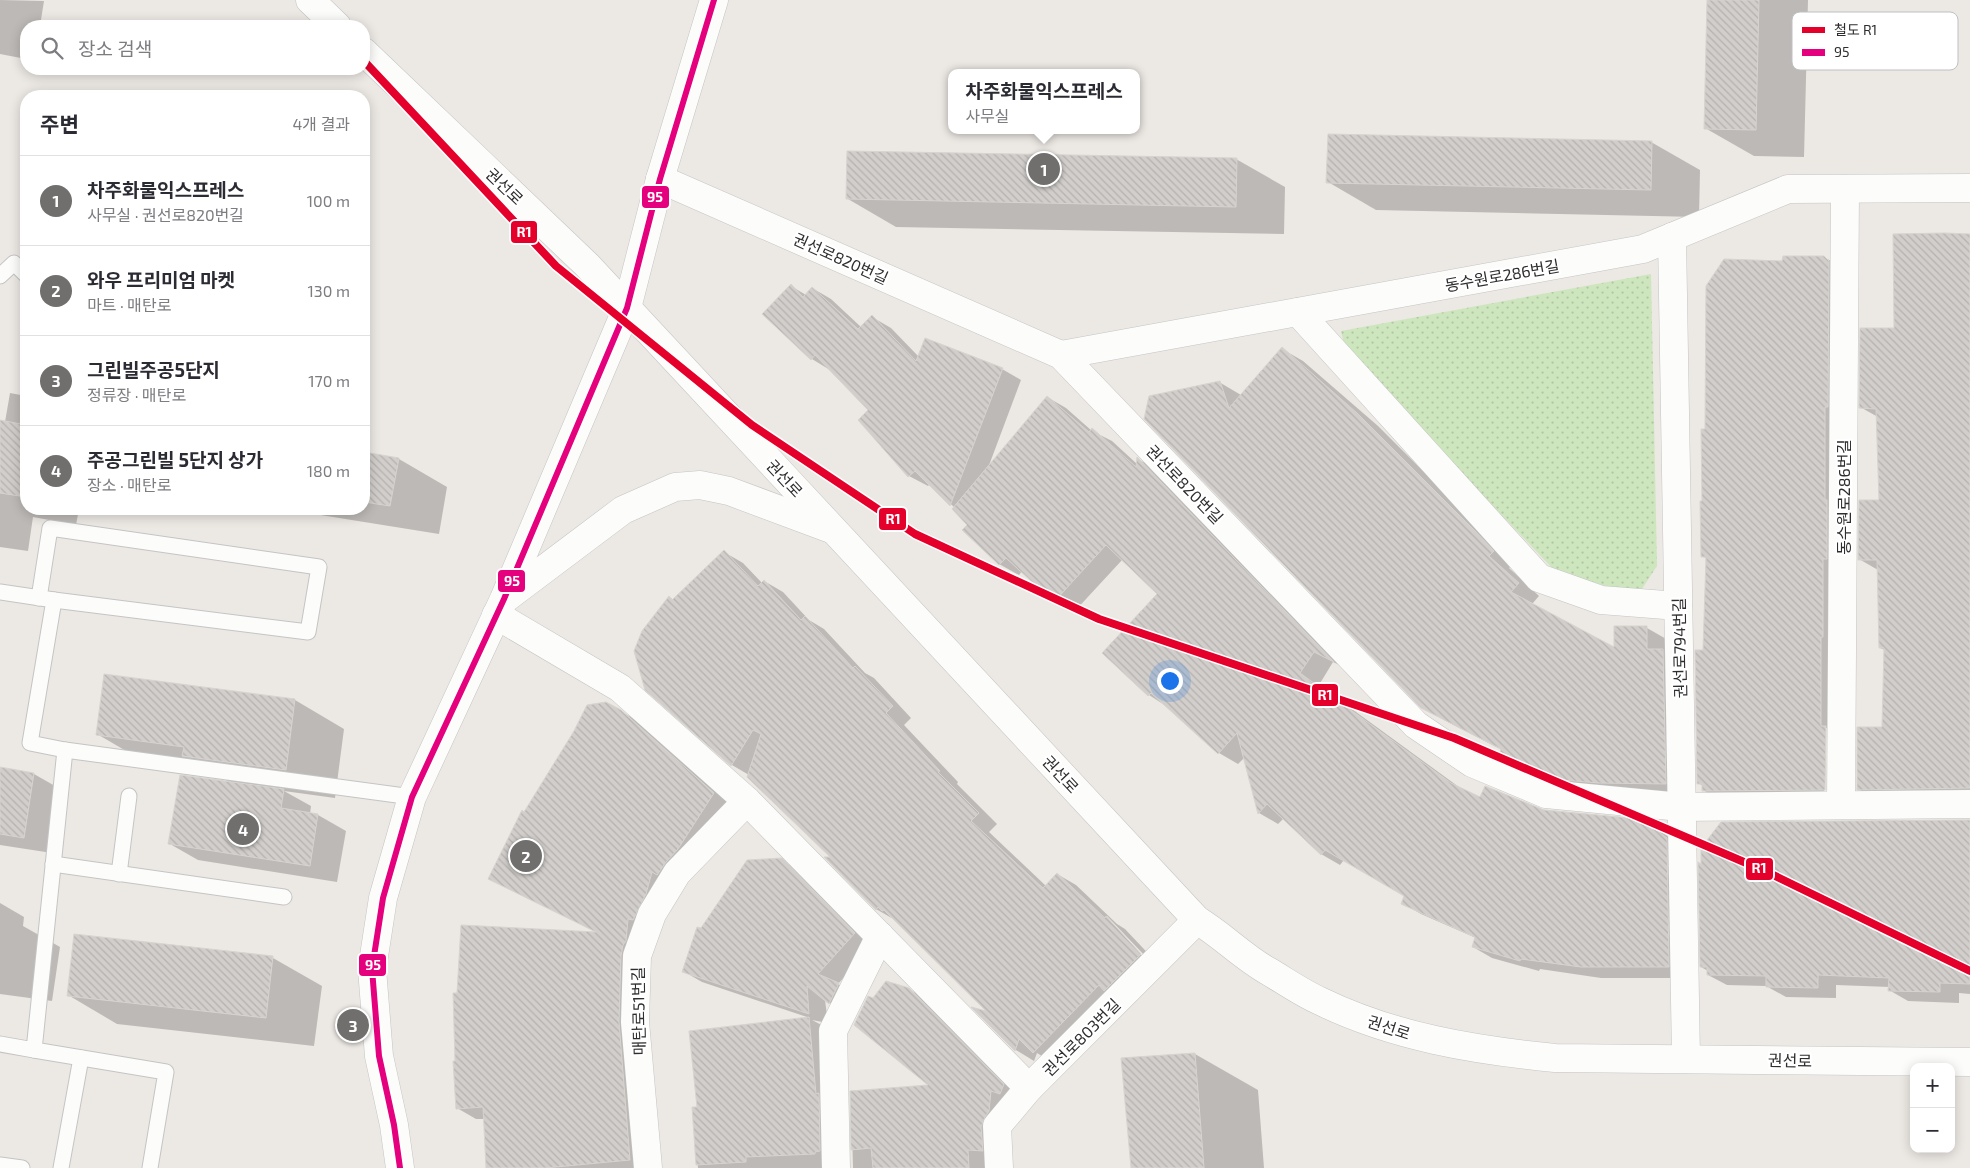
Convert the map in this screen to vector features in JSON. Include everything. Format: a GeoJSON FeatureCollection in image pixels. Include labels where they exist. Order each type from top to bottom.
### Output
{"type":"FeatureCollection","features":[{"type":"Feature","properties":{"kind":"street"},"geometry":{"type":"LineString","coordinates":[[310,0],[331,20]]}},
{"type":"Feature","properties":{"kind":"street"},"geometry":{"type":"LineString","coordinates":[[400,1168],[394,1125],[379,1056],[372,968],[383,898],[412,797],[500,607],[626,308],[660,179],[714,0]]}},
{"type":"Feature","properties":{"kind":"street","name":"권선로"},"geometry":{"type":"LineString","coordinates":[[370,58],[587,265],[1197,920],[1265,970],[1320,1002],[1387,1027],[1434,1041],[1494,1052],[1554,1058],[1970,1062]]}},
{"type":"Feature","properties":{"kind":"street","name":"권선로820번길"},"geometry":{"type":"LineString","coordinates":[[660,179],[1061,355],[1416,725],[1472,763],[1546,794],[1682,807]]}},
{"type":"Feature","properties":{"kind":"street","name":"동수원로286번길"},"geometry":{"type":"LineString","coordinates":[[1841,806],[1845,188]]}},
{"type":"Feature","properties":{"kind":"street","name":"동수원로286번길"},"geometry":{"type":"LineString","coordinates":[[1061,355],[1643,249],[1788,189],[1970,188]]}},
{"type":"Feature","properties":{"kind":"street","name":"권선로794번길"},"geometry":{"type":"LineString","coordinates":[[1672,237],[1686,1059]]}},
{"type":"Feature","properties":{"kind":"street"},"geometry":{"type":"LineString","coordinates":[[1298,312],[1539,578],[1601,600],[1678,606]]}},
{"type":"Feature","properties":{"kind":"street"},"geometry":{"type":"LineString","coordinates":[[500,607],[623,510],[675,487],[700,485],[729,491],[834,530]]}},
{"type":"Feature","properties":{"kind":"street"},"geometry":{"type":"LineString","coordinates":[[500,607],[620,688],[747,801],[1029,1088]]}},
{"type":"Feature","properties":{"kind":"street","name":"매탄로51번길"},"geometry":{"type":"LineString","coordinates":[[648,1168],[635,1022],[637,956],[652,914],[677,872],[747,801]]}},
{"type":"Feature","properties":{"kind":"street"},"geometry":{"type":"LineString","coordinates":[[1682,807],[1970,804]]}},
{"type":"Feature","properties":{"kind":"street","name":"권선로803번길"},"geometry":{"type":"LineString","coordinates":[[999,1168],[997,1126],[1029,1088],[1197,920]]}},
{"type":"Feature","properties":{"kind":"street"},"geometry":{"type":"LineString","coordinates":[[836,1168],[833,1031],[880,936]]}},
{"type":"Feature","properties":{"kind":"lane"},"geometry":{"type":"LineString","coordinates":[[0,276],[14,263],[20,269]]}},
{"type":"Feature","properties":{"kind":"lane"},"geometry":{"type":"LineString","coordinates":[[0,592],[46,599],[308,632],[319,567],[50,528],[46,599],[30,743],[65,750],[412,797]]}},
{"type":"Feature","properties":{"kind":"lane"},"geometry":{"type":"LineString","coordinates":[[34,1050],[65,750]]}},
{"type":"Feature","properties":{"kind":"lane"},"geometry":{"type":"LineString","coordinates":[[119,874],[129,796]]}},
{"type":"Feature","properties":{"kind":"lane"},"geometry":{"type":"LineString","coordinates":[[53,864],[284,897]]}},
{"type":"Feature","properties":{"kind":"lane"},"geometry":{"type":"LineString","coordinates":[[0,1044],[166,1072],[150,1168]]}},
{"type":"Feature","properties":{"kind":"lane"},"geometry":{"type":"LineString","coordinates":[[61,1168],[81,1058]]}},
{"type":"Feature","properties":{"kind":"lane"},"geometry":{"type":"LineString","coordinates":[[0,1165],[22,1168]]}},
{"type":"Feature","properties":{"kind":"green space"},"geometry":{"type":"Polygon","coordinates":[[[1651,274],[1657,566],[1638,595],[1556,572],[1346,352],[1341,331],[1651,274]]]}},
{"type":"Feature","properties":{"kind":"building"},"geometry":{"type":"Polygon","coordinates":[[[1707,0],[1759,0],[1756,130],[1704,129],[1707,0]]]}},
{"type":"Feature","properties":{"kind":"building"},"geometry":{"type":"Polygon","coordinates":[[[1328,134],[1652,141],[1651,190],[1326,183],[1328,134]]]}},
{"type":"Feature","properties":{"kind":"building"},"geometry":{"type":"Polygon","coordinates":[[[847,151],[1237,158],[1236,207],[846,199],[847,151]]]}},
{"type":"Feature","properties":{"kind":"building"},"geometry":{"type":"Polygon","coordinates":[[[1893,234],[1970,234],[1970,788],[1857,790],[1857,727],[1882,727],[1884,648],[1879,648],[1877,560],[1858,560],[1859,500],[1879,500],[1876,409],[1859,408],[1860,328],[1894,328],[1893,234]]]}},
{"type":"Feature","properties":{"kind":"building"},"geometry":{"type":"Polygon","coordinates":[[[1783,256],[1824,256],[1829,261],[1828,407],[1825,407],[1827,559],[1823,559],[1823,637],[1821,637],[1821,726],[1826,726],[1825,790],[1702,791],[1702,784],[1697,784],[1695,650],[1703,650],[1706,557],[1701,557],[1700,501],[1702,501],[1701,429],[1705,429],[1706,286],[1724,259],[1782,261],[1783,256]]]}},
{"type":"Feature","properties":{"kind":"building"},"geometry":{"type":"Polygon","coordinates":[[[791,284],[803,297],[812,287],[858,329],[872,315],[916,361],[925,338],[1003,368],[950,506],[915,471],[908,477],[858,420],[868,410],[815,355],[811,360],[762,314],[791,284]]]}},
{"type":"Feature","properties":{"kind":"building"},"geometry":{"type":"Polygon","coordinates":[[[1282,347],[1357,413],[1494,551],[1489,556],[1519,583],[1511,592],[1614,647],[1614,626],[1647,626],[1647,649],[1663,649],[1666,784],[1599,783],[1550,779],[1498,757],[1501,749],[1421,708],[1144,419],[1149,396],[1220,381],[1229,408],[1282,347]]]}},
{"type":"Feature","properties":{"kind":"building"},"geometry":{"type":"Polygon","coordinates":[[[1047,396],[1089,432],[1092,428],[1136,467],[1137,457],[1334,662],[1314,652],[1300,673],[1451,783],[1480,797],[1485,786],[1544,810],[1641,819],[1667,838],[1669,967],[1581,967],[1521,959],[1520,961],[1472,947],[1475,937],[1401,904],[1404,896],[1325,850],[1321,855],[1267,804],[1258,814],[1237,733],[1218,754],[1151,693],[1148,696],[1102,653],[1157,594],[1106,545],[1054,602],[1006,558],[999,565],[962,530],[967,525],[952,509],[1047,396]]]}},
{"type":"Feature","properties":{"kind":"building"},"geometry":{"type":"Polygon","coordinates":[[[0,420],[20,424],[20,496],[0,493],[0,420]]]}},
{"type":"Feature","properties":{"kind":"building"},"geometry":{"type":"Polygon","coordinates":[[[370,453],[399,458],[390,506],[370,503],[370,453]]]}},
{"type":"Feature","properties":{"kind":"building"},"geometry":{"type":"Polygon","coordinates":[[[724,550],[758,586],[764,580],[801,620],[805,616],[853,668],[855,666],[893,706],[886,713],[940,771],[938,772],[979,813],[971,821],[1043,888],[1057,873],[1105,918],[1106,916],[1141,954],[1104,991],[1099,985],[1033,1053],[1019,1039],[1015,1051],[971,1007],[986,1011],[884,910],[882,911],[878,907],[876,910],[824,857],[830,857],[747,777],[761,734],[753,730],[731,766],[645,690],[634,651],[642,631],[669,596],[672,600],[724,550]]]}},
{"type":"Feature","properties":{"kind":"building"},"geometry":{"type":"Polygon","coordinates":[[[104,674],[295,699],[286,770],[182,756],[184,747],[96,735],[104,674]]]}},
{"type":"Feature","properties":{"kind":"building"},"geometry":{"type":"Polygon","coordinates":[[[606,702],[621,710],[714,793],[678,849],[657,875],[652,872],[646,894],[633,920],[628,919],[626,941],[623,945],[621,956],[619,1022],[630,1160],[545,1168],[486,1168],[483,1107],[456,1109],[453,1061],[455,1061],[453,993],[457,993],[461,925],[596,932],[488,879],[522,810],[524,812],[574,731],[587,705],[606,702]]]}},
{"type":"Feature","properties":{"kind":"building"},"geometry":{"type":"Polygon","coordinates":[[[0,767],[34,773],[24,838],[0,834],[0,767]]]}},
{"type":"Feature","properties":{"kind":"building"},"geometry":{"type":"Polygon","coordinates":[[[180,775],[284,789],[281,808],[318,814],[310,866],[168,844],[180,775]]]}},
{"type":"Feature","properties":{"kind":"building"},"geometry":{"type":"Polygon","coordinates":[[[1970,820],[1970,984],[1940,983],[1940,992],[1888,991],[1889,978],[1818,975],[1818,988],[1766,987],[1766,976],[1707,975],[1707,967],[1700,967],[1698,862],[1701,864],[1701,848],[1721,822],[1970,820]]]}},
{"type":"Feature","properties":{"kind":"building"},"geometry":{"type":"Polygon","coordinates":[[[782,858],[855,933],[818,974],[839,983],[829,1004],[807,986],[809,1014],[682,972],[697,927],[701,928],[747,860],[782,858]]]}},
{"type":"Feature","properties":{"kind":"building"},"geometry":{"type":"Polygon","coordinates":[[[74,934],[273,956],[266,1018],[67,996],[74,934]]]}},
{"type":"Feature","properties":{"kind":"building"},"geometry":{"type":"Polygon","coordinates":[[[886,981],[909,988],[1004,1084],[1000,1094],[991,1091],[989,1111],[981,1127],[983,1151],[968,1150],[969,1168],[873,1168],[871,1148],[851,1150],[850,1091],[928,1085],[854,1025],[868,996],[873,998],[886,981]]]}},
{"type":"Feature","properties":{"kind":"building"},"geometry":{"type":"Polygon","coordinates":[[[809,1017],[816,1094],[819,1093],[820,1151],[815,1152],[815,1154],[746,1157],[746,1162],[696,1165],[692,1107],[697,1107],[689,1031],[809,1017]]]}},
{"type":"Feature","properties":{"kind":"building"},"geometry":{"type":"Polygon","coordinates":[[[1195,1053],[1204,1168],[1131,1168],[1121,1058],[1195,1053]]]}},
{"type":"Feature","properties":{"kind":"rail line","name":"R1"},"geometry":{"type":"LineString","coordinates":[[370,67],[556,266],[752,425],[915,534],[1099,619],[1454,738],[1765,871],[1970,971]]}},
{"type":"Feature","properties":{"kind":"transit line","name":"95"},"geometry":{"type":"LineString","coordinates":[[400,1168],[394,1125],[379,1056],[372,969],[383,898],[412,797],[504,599],[627,308],[660,179],[714,0]]}},
{"type":"Feature","properties":{"kind":"place","name":"차주화물익스프레스"},"geometry":{"type":"Point","coordinates":[1044,169]}},
{"type":"Feature","properties":{"kind":"place","name":"주공그린빌 5단지 상가"},"geometry":{"type":"Point","coordinates":[243,829]}},
{"type":"Feature","properties":{"kind":"place","name":"와우 프리미엄 마켓"},"geometry":{"type":"Point","coordinates":[526,856]}},
{"type":"Feature","properties":{"kind":"place","name":"그린빌주공5단지"},"geometry":{"type":"Point","coordinates":[353,1025]}}]}
